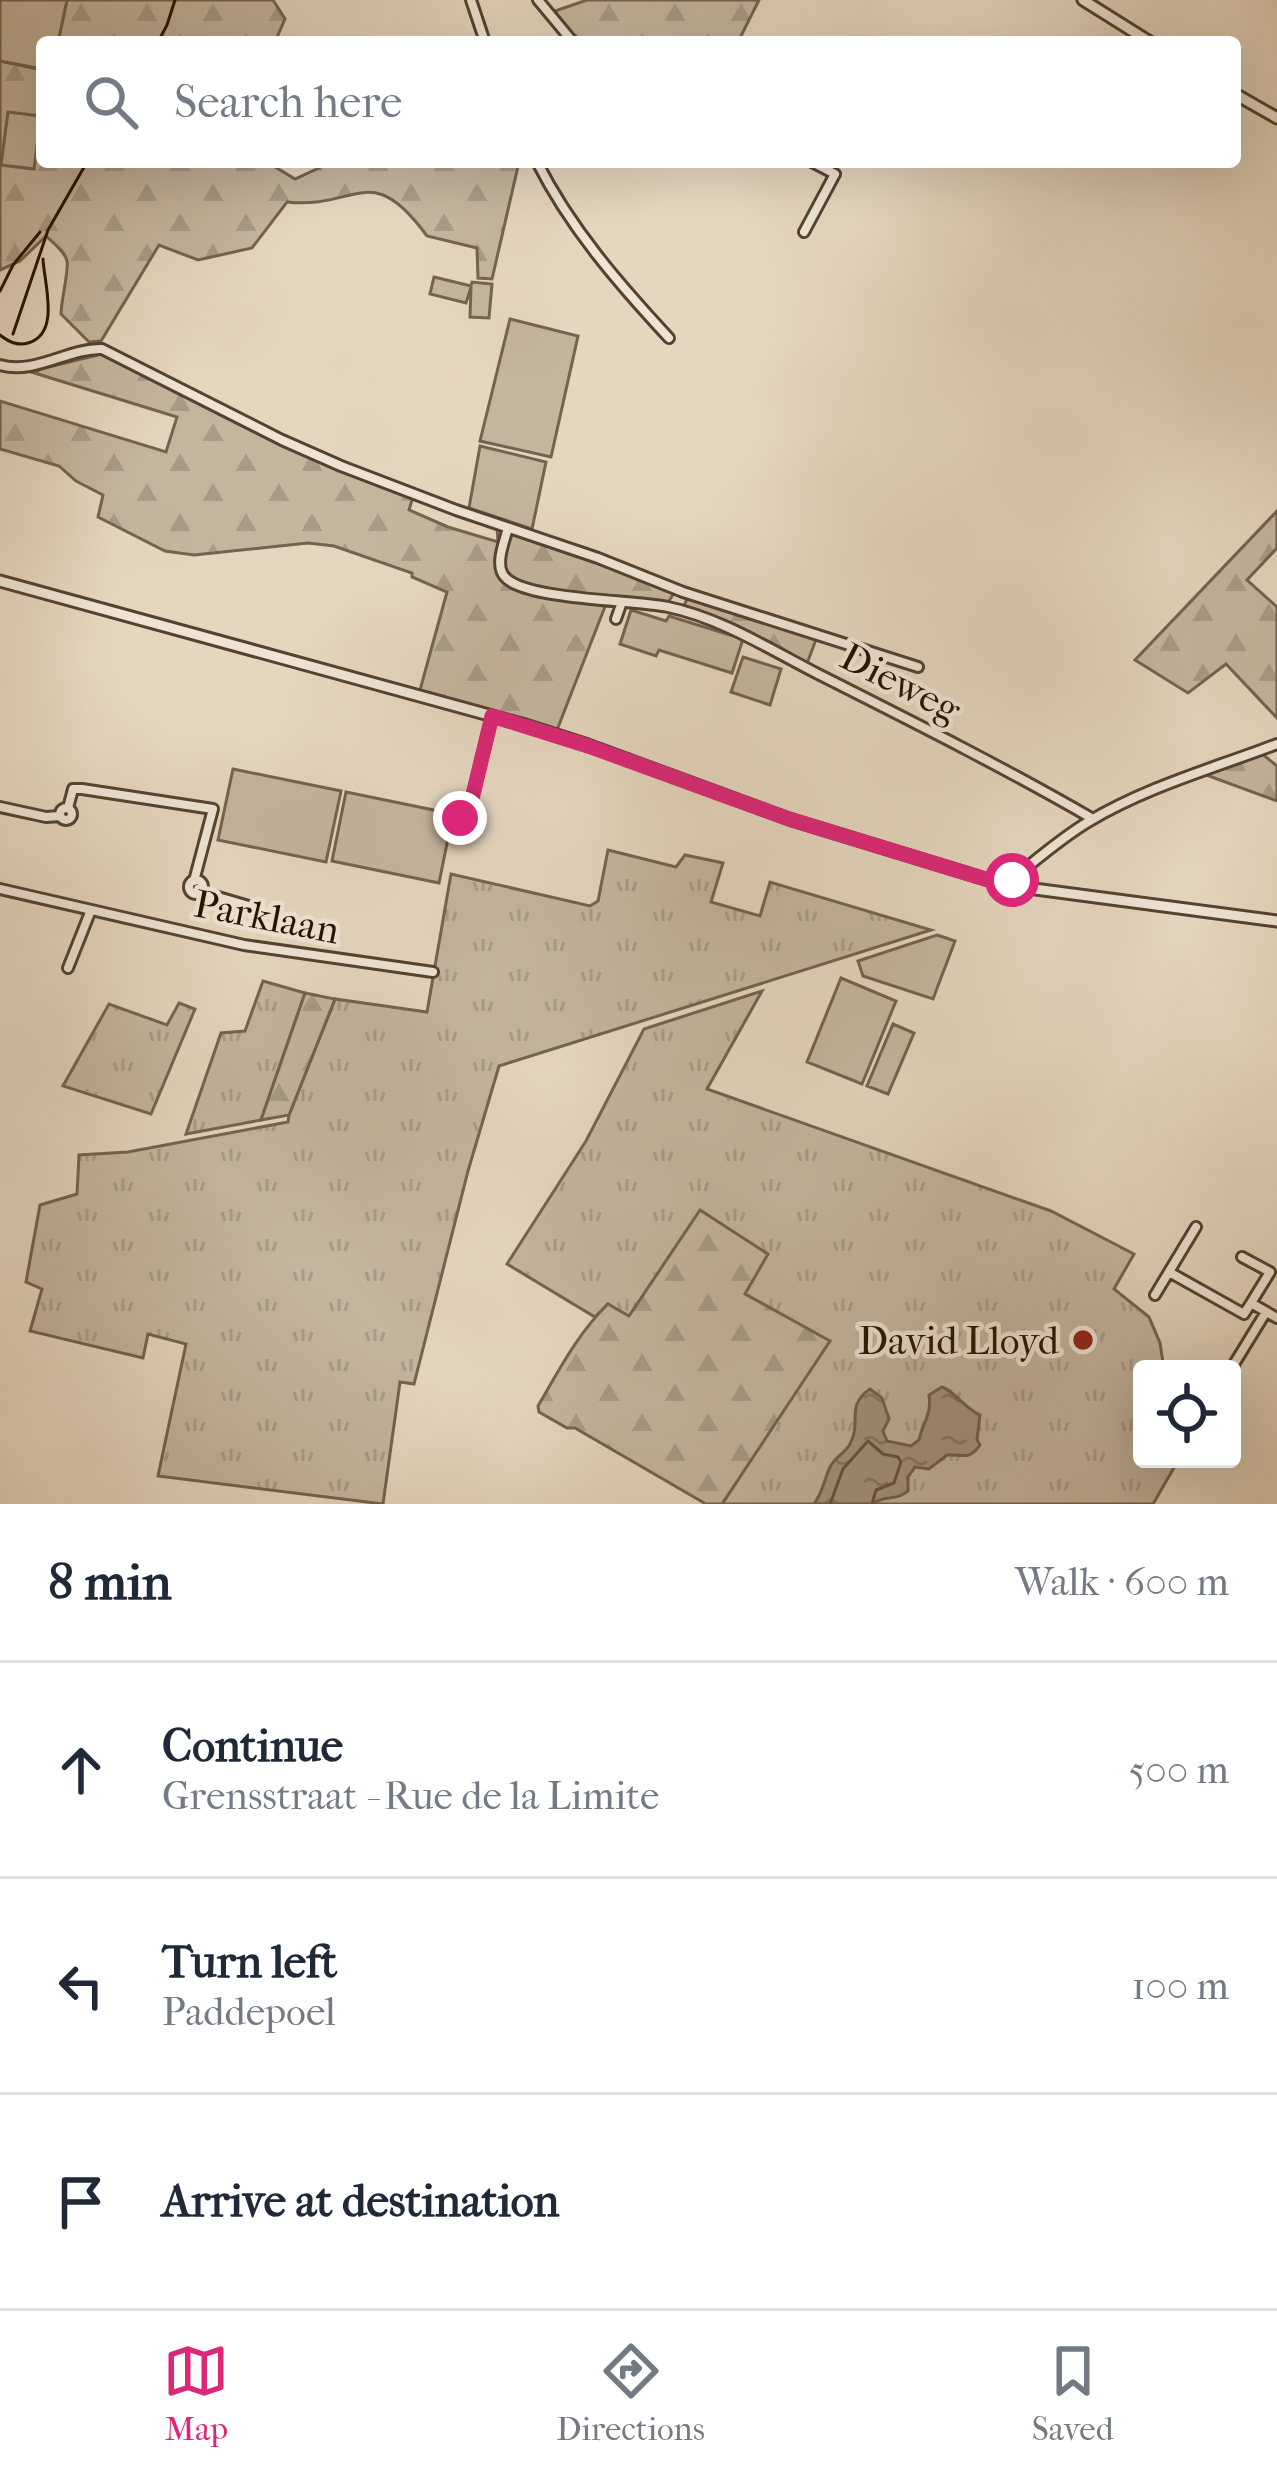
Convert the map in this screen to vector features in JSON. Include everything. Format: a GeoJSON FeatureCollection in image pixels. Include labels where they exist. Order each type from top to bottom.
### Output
{"type":"FeatureCollection","features":[{"type":"Feature","properties":{"kind":"street"},"geometry":{"type":"LineString","coordinates":[[471,0],[483,36]]}},
{"type":"Feature","properties":{"kind":"street"},"geometry":{"type":"LineString","coordinates":[[538,0],[568,36]]}},
{"type":"Feature","properties":{"kind":"street"},"geometry":{"type":"LineString","coordinates":[[1083,0],[1140,36]]}},
{"type":"Feature","properties":{"kind":"street"},"geometry":{"type":"LineString","coordinates":[[1241,97],[1277,118]]}},
{"type":"Feature","properties":{"kind":"street"},"geometry":{"type":"LineString","coordinates":[[541,168],[590,247],[669,338]]}},
{"type":"Feature","properties":{"kind":"street"},"geometry":{"type":"LineString","coordinates":[[804,232],[835,174],[824,168]]}},
{"type":"Feature","properties":{"kind":"street"},"geometry":{"type":"LineString","coordinates":[[0,365],[18,369],[102,349],[308,452],[456,510],[683,592],[918,667]]}},
{"type":"Feature","properties":{"kind":"street","name":"Dieweg"},"geometry":{"type":"LineString","coordinates":[[508,528],[500,564],[507,579],[566,595],[676,610],[748,638],[1093,819]]}},
{"type":"Feature","properties":{"kind":"street"},"geometry":{"type":"LineString","coordinates":[[0,580],[492,716],[789,819],[1005,885],[1271,919]]}},
{"type":"Feature","properties":{"kind":"street"},"geometry":{"type":"LineString","coordinates":[[676,610],[683,592]]}},
{"type":"Feature","properties":{"kind":"street"},"geometry":{"type":"LineString","coordinates":[[616,619],[622,602]]}},
{"type":"Feature","properties":{"kind":"street"},"geometry":{"type":"LineString","coordinates":[[460,818],[470,807],[492,716]]}},
{"type":"Feature","properties":{"kind":"street"},"geometry":{"type":"LineString","coordinates":[[1005,885],[1093,819],[1277,744]]}},
{"type":"Feature","properties":{"kind":"street"},"geometry":{"type":"LineString","coordinates":[[0,808],[46,817],[64,812],[70,792],[82,789],[213,809],[194,881],[201,883],[201,892],[252,907]]}},
{"type":"Feature","properties":{"kind":"street","name":"Parklaan"},"geometry":{"type":"LineString","coordinates":[[0,889],[272,951],[433,972]]}},
{"type":"Feature","properties":{"kind":"street"},"geometry":{"type":"LineString","coordinates":[[68,968],[92,910]]}},
{"type":"Feature","properties":{"kind":"street"},"geometry":{"type":"LineString","coordinates":[[1155,1294],[1196,1227]]}},
{"type":"Feature","properties":{"kind":"street"},"geometry":{"type":"LineString","coordinates":[[1169,1272],[1244,1314],[1270,1272],[1242,1257]]}},
{"type":"Feature","properties":{"kind":"street"},"geometry":{"type":"LineString","coordinates":[[1262,1285],[1277,1293]]}},
{"type":"Feature","properties":{"kind":"street"},"geometry":{"type":"LineString","coordinates":[[1251,1303],[1277,1318]]}},
{"type":"Feature","properties":{"kind":"street"},"geometry":{"type":"LineString","coordinates":[[1237,1360],[1266,1312]]}},
{"type":"Feature","properties":{"kind":"green space"},"geometry":{"type":"Polygon","coordinates":[[[0,0],[67,0],[59,36],[36,36],[36,68],[0,61],[0,0]]]}},
{"type":"Feature","properties":{"kind":"green space"},"geometry":{"type":"Polygon","coordinates":[[[67,0],[273,0],[285,19],[278,36],[59,36],[67,0]]]}},
{"type":"Feature","properties":{"kind":"green space"},"geometry":{"type":"Polygon","coordinates":[[[587,0],[759,0],[741,36],[572,36],[552,12],[587,0]]]}},
{"type":"Feature","properties":{"kind":"green space"},"geometry":{"type":"Polygon","coordinates":[[[0,61],[36,69],[36,168],[277,168],[295,179],[319,168],[518,168],[492,279],[478,278],[477,248],[427,236],[407,212],[376,193],[287,202],[252,248],[198,260],[159,245],[101,341],[89,342],[61,314],[67,261],[46,236],[20,261],[0,270],[0,61]]]}},
{"type":"Feature","properties":{"kind":"green space"},"geometry":{"type":"Polygon","coordinates":[[[8,112],[36,115],[34,169],[1,165],[8,112]]]}},
{"type":"Feature","properties":{"kind":"green space"},"geometry":{"type":"Polygon","coordinates":[[[434,277],[471,286],[472,282],[492,284],[489,318],[470,317],[471,287],[466,303],[430,294],[434,277]]]}},
{"type":"Feature","properties":{"kind":"green space"},"geometry":{"type":"Polygon","coordinates":[[[510,319],[578,336],[551,457],[480,441],[510,319]]]}},
{"type":"Feature","properties":{"kind":"green space"},"geometry":{"type":"Polygon","coordinates":[[[102,354],[352,475],[413,497],[409,510],[448,527],[498,542],[497,528],[674,593],[664,609],[606,604],[557,730],[420,690],[447,592],[412,573],[334,546],[308,543],[194,555],[165,551],[98,517],[103,495],[59,466],[0,449],[0,401],[166,452],[177,417],[28,371],[36,373],[102,354]]]}},
{"type":"Feature","properties":{"kind":"green space"},"geometry":{"type":"Polygon","coordinates":[[[480,446],[546,462],[532,529],[469,508],[480,446]]]}},
{"type":"Feature","properties":{"kind":"green space"},"geometry":{"type":"Polygon","coordinates":[[[1277,511],[1277,548],[1247,580],[1277,607],[1277,718],[1226,664],[1188,693],[1135,660],[1277,511]]]}},
{"type":"Feature","properties":{"kind":"green space"},"geometry":{"type":"Polygon","coordinates":[[[688,597],[817,637],[806,666],[683,608],[688,597]]]}},
{"type":"Feature","properties":{"kind":"green space"},"geometry":{"type":"Polygon","coordinates":[[[631,610],[666,621],[669,616],[743,639],[732,673],[659,650],[656,656],[620,644],[631,610]]]}},
{"type":"Feature","properties":{"kind":"green space"},"geometry":{"type":"Polygon","coordinates":[[[743,657],[781,669],[770,705],[731,692],[743,657]]]}},
{"type":"Feature","properties":{"kind":"green space"},"geometry":{"type":"Polygon","coordinates":[[[1261,753],[1277,766],[1277,801],[1206,775],[1261,753]]]}},
{"type":"Feature","properties":{"kind":"green space"},"geometry":{"type":"Polygon","coordinates":[[[233,769],[341,791],[326,862],[218,840],[233,769]]]}},
{"type":"Feature","properties":{"kind":"green space"},"geometry":{"type":"Polygon","coordinates":[[[346,792],[453,814],[439,883],[332,861],[346,792]]]}},
{"type":"Feature","properties":{"kind":"green space"},"geometry":{"type":"Polygon","coordinates":[[[608,850],[676,867],[685,855],[723,863],[711,902],[760,916],[770,882],[931,930],[499,1066],[414,1384],[400,1382],[383,1504],[158,1476],[186,1344],[148,1334],[143,1358],[30,1331],[42,1289],[26,1282],[40,1205],[77,1194],[79,1155],[128,1152],[288,1122],[335,999],[427,1012],[451,874],[590,906],[598,901],[608,850]]]}},
{"type":"Feature","properties":{"kind":"green space"},"geometry":{"type":"Polygon","coordinates":[[[937,935],[955,941],[933,999],[863,976],[858,961],[937,935]]]}},
{"type":"Feature","properties":{"kind":"green space"},"geometry":{"type":"Polygon","coordinates":[[[841,978],[896,1001],[862,1084],[807,1062],[841,978]]]}},
{"type":"Feature","properties":{"kind":"green space"},"geometry":{"type":"Polygon","coordinates":[[[263,981],[305,993],[261,1120],[186,1134],[221,1033],[245,1031],[263,981]]]}},
{"type":"Feature","properties":{"kind":"green space"},"geometry":{"type":"Polygon","coordinates":[[[762,991],[707,1089],[1051,1211],[1134,1254],[1114,1289],[1149,1317],[1163,1360],[1133,1360],[1133,1468],[1174,1468],[1153,1504],[722,1504],[829,1341],[745,1294],[628,1317],[608,1304],[595,1317],[507,1264],[586,1141],[644,1029],[762,991]]]}},
{"type":"Feature","properties":{"kind":"green space"},"geometry":{"type":"Polygon","coordinates":[[[305,993],[335,999],[289,1115],[261,1120],[305,993]]]}},
{"type":"Feature","properties":{"kind":"green space"},"geometry":{"type":"Polygon","coordinates":[[[179,1003],[195,1009],[151,1114],[63,1086],[109,1004],[167,1025],[179,1003]]]}},
{"type":"Feature","properties":{"kind":"green space"},"geometry":{"type":"Polygon","coordinates":[[[893,1024],[914,1033],[888,1094],[867,1086],[893,1024]]]}},
{"type":"Feature","properties":{"kind":"green space"},"geometry":{"type":"Polygon","coordinates":[[[700,1210],[768,1254],[745,1294],[830,1341],[722,1504],[706,1504],[539,1412],[538,1406],[578,1340],[608,1304],[629,1316],[700,1210]]]}},
{"type":"Feature","properties":{"kind":"water"},"geometry":{"type":"Polygon","coordinates":[[[942,1387],[980,1415],[976,1450],[965,1456],[947,1455],[929,1469],[915,1467],[908,1477],[908,1491],[899,1496],[872,1504],[814,1504],[832,1464],[850,1444],[862,1395],[870,1389],[882,1398],[889,1419],[883,1431],[887,1441],[911,1446],[919,1440],[929,1395],[942,1387]]]}},
{"type":"Feature","properties":{"kind":"tram line"},"geometry":{"type":"LineString","coordinates":[[161,36],[175,0]]}},
{"type":"Feature","properties":{"kind":"tram line"},"geometry":{"type":"LineString","coordinates":[[13,334],[48,230],[84,168]]}},
{"type":"Feature","properties":{"kind":"tram line"},"geometry":{"type":"LineString","coordinates":[[0,291],[13,265],[40,232]]}},
{"type":"Feature","properties":{"kind":"tram line"},"geometry":{"type":"LineString","coordinates":[[0,335],[24,344],[44,329],[48,307],[43,259]]}},
{"type":"Feature","properties":{"kind":"place","name":"David Lloyd"},"geometry":{"type":"Point","coordinates":[1083,1340]}},
{"type":"Feature","properties":{"kind":"route"},"geometry":{"type":"LineString","coordinates":[[460,818],[470,807],[492,716],[832,833],[1005,885],[1012,880]]}}]}
